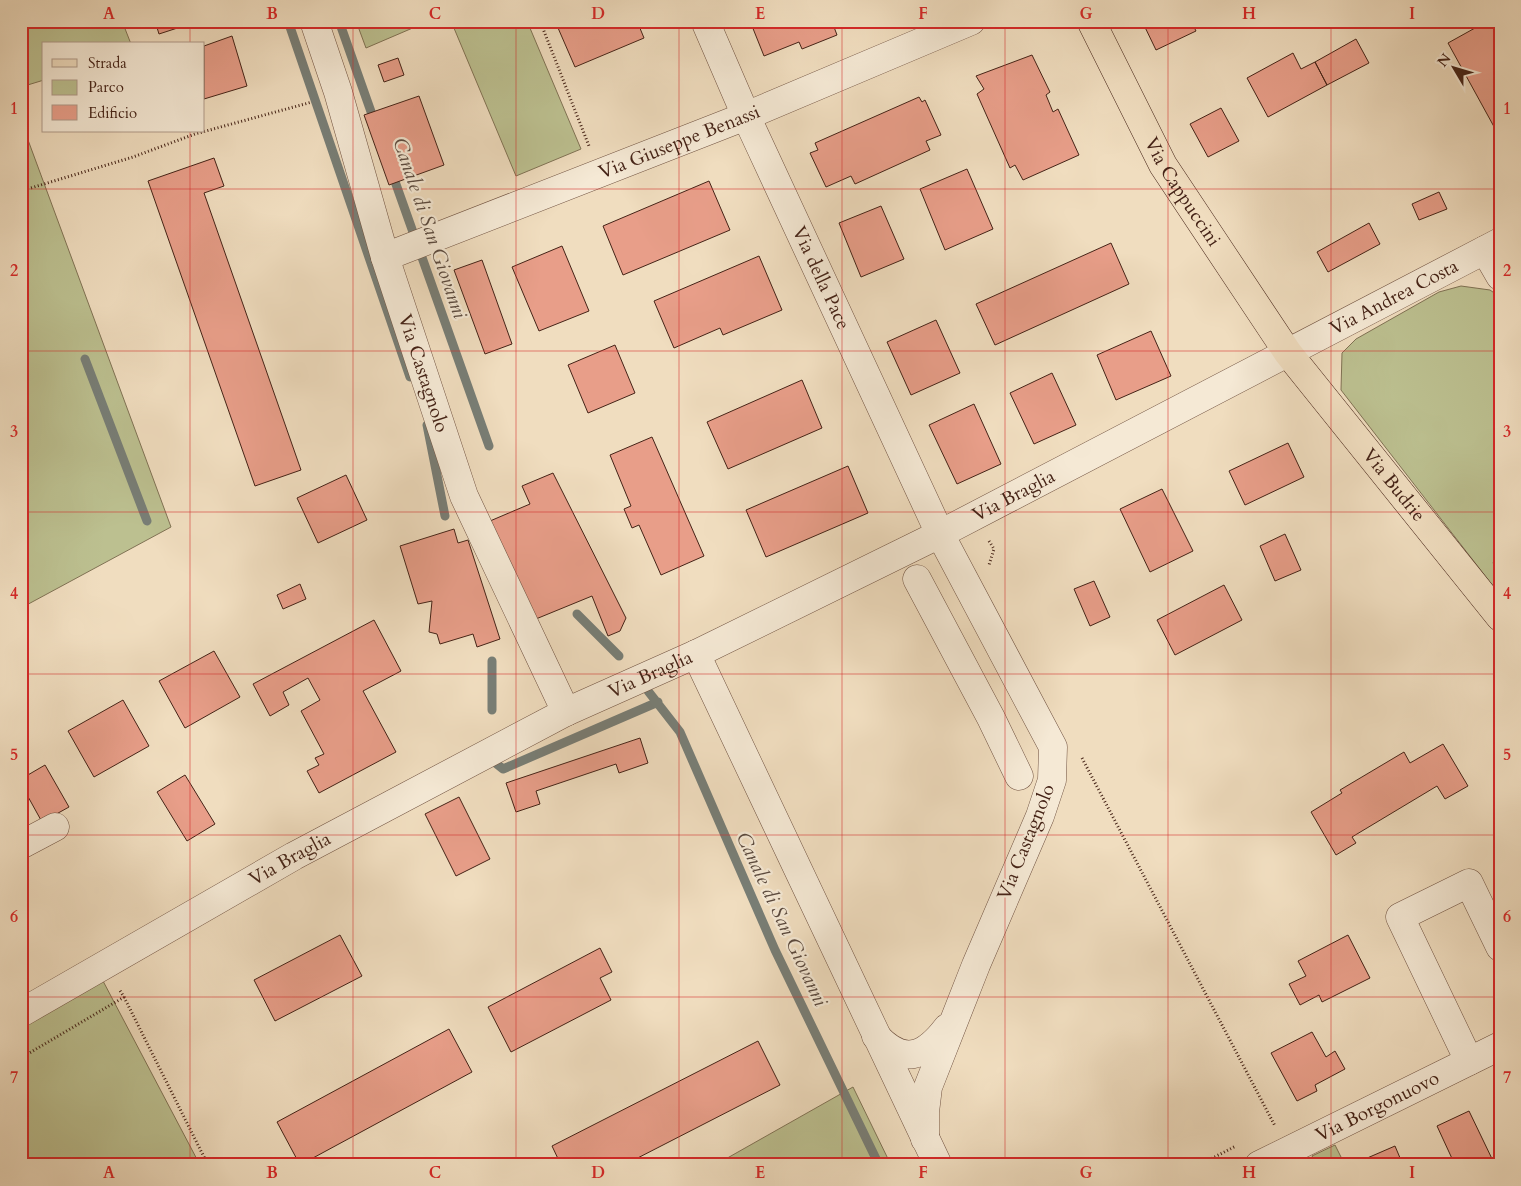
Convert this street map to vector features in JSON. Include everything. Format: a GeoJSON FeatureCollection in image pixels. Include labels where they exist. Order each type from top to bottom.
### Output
{"type":"FeatureCollection","features":[{"type":"Feature","properties":{"kind":"main road","name":"Via Cappuccini"},"geometry":{"type":"LineString","coordinates":[[1091,21],[1163,165],[1288,353]]}},
{"type":"Feature","properties":{"kind":"main road","name":"Via Budrie"},"geometry":{"type":"LineString","coordinates":[[1288,353],[1500,616]]}},
{"type":"Feature","properties":{"kind":"street","name":"Via Castagnolo"},"geometry":{"type":"LineString","coordinates":[[314,21],[338,92],[407,249],[464,496],[566,712]]}},
{"type":"Feature","properties":{"kind":"street","name":"Via della Pace"},"geometry":{"type":"LineString","coordinates":[[705,21],[746,116],[940,534]]}},
{"type":"Feature","properties":{"kind":"street","name":"Via Giuseppe Benassi"},"geometry":{"type":"LineString","coordinates":[[407,249],[746,116],[971,21]]}},
{"type":"Feature","properties":{"kind":"street","name":"Via Andrea Costa"},"geometry":{"type":"LineString","coordinates":[[1288,353],[1492,246]]}},
{"type":"Feature","properties":{"kind":"street"},"geometry":{"type":"LineString","coordinates":[[1492,246],[1500,276]]}},
{"type":"Feature","properties":{"kind":"street","name":"Via Braglia"},"geometry":{"type":"LineString","coordinates":[[21,1013],[294,856],[566,712],[696,654],[940,534],[1288,353]]}},
{"type":"Feature","properties":{"kind":"street","name":"Via Castagnolo"},"geometry":{"type":"LineString","coordinates":[[924,1139],[928,1087],[953,1020],[1040,816],[1052,780],[1053,747],[940,534]]}},
{"type":"Feature","properties":{"kind":"street"},"geometry":{"type":"LineString","coordinates":[[917,579],[1019,776]]}},
{"type":"Feature","properties":{"kind":"street","name":"Via Castagnolo"},"geometry":{"type":"LineString","coordinates":[[696,654],[924,1139],[938,1165]]}},
{"type":"Feature","properties":{"kind":"street"},"geometry":{"type":"LineString","coordinates":[[21,845],[55,827]]}},
{"type":"Feature","properties":{"kind":"street"},"geometry":{"type":"LineString","coordinates":[[1469,1061],[1400,917],[1469,883],[1500,947]]}},
{"type":"Feature","properties":{"kind":"street","name":"Via Castagnolo"},"geometry":{"type":"LineString","coordinates":[[876,1035],[886,1046],[899,1054],[913,1055],[926,1049],[941,1036],[953,1020]]}},
{"type":"Feature","properties":{"kind":"street","name":"Via Borgonuovo"},"geometry":{"type":"LineString","coordinates":[[1259,1165],[1469,1061],[1498,1052]]}},
{"type":"Feature","properties":{"kind":"path"},"geometry":{"type":"LineString","coordinates":[[540,21],[600,174]]}},
{"type":"Feature","properties":{"kind":"path"},"geometry":{"type":"LineString","coordinates":[[205,131],[304,105]]}},
{"type":"Feature","properties":{"kind":"path"},"geometry":{"type":"LineString","coordinates":[[21,191],[133,157],[203,132]]}},
{"type":"Feature","properties":{"kind":"path"},"geometry":{"type":"LineString","coordinates":[[976,515],[994,549],[989,568]]}},
{"type":"Feature","properties":{"kind":"path"},"geometry":{"type":"LineString","coordinates":[[1078,751],[1276,1127]]}},
{"type":"Feature","properties":{"kind":"path"},"geometry":{"type":"LineString","coordinates":[[117,985],[208,1165]]}},
{"type":"Feature","properties":{"kind":"path"},"geometry":{"type":"LineString","coordinates":[[21,1058],[124,997]]}},
{"type":"Feature","properties":{"kind":"green space"},"geometry":{"type":"Polygon","coordinates":[[[21,21],[122,21],[130,42],[42,42],[42,81],[21,87],[21,21]]]}},
{"type":"Feature","properties":{"kind":"green space"},"geometry":{"type":"Polygon","coordinates":[[[356,21],[429,21],[366,48],[356,21]]]}},
{"type":"Feature","properties":{"kind":"green space"},"geometry":{"type":"Polygon","coordinates":[[[451,21],[527,21],[581,149],[516,176],[451,21]]]}},
{"type":"Feature","properties":{"kind":"green space"},"geometry":{"type":"Polygon","coordinates":[[[21,121],[171,527],[21,608],[21,121]]]}},
{"type":"Feature","properties":{"kind":"green space"},"geometry":{"type":"Polygon","coordinates":[[[1461,286],[1490,290],[1500,297],[1500,548],[1493,563],[1500,572],[1500,595],[1341,390],[1342,353],[1356,339],[1439,292],[1461,286]]]}},
{"type":"Feature","properties":{"kind":"green space"},"geometry":{"type":"Polygon","coordinates":[[[93,962],[200,1165],[21,1165],[21,1004],[93,962]]]}},
{"type":"Feature","properties":{"kind":"green space"},"geometry":{"type":"Polygon","coordinates":[[[853,1087],[891,1165],[715,1165],[853,1087]]]}},
{"type":"Feature","properties":{"kind":"green space"},"geometry":{"type":"Polygon","coordinates":[[[1335,1145],[1345,1165],[1317,1165],[1312,1156],[1335,1145]]]}},
{"type":"Feature","properties":{"kind":"building"},"geometry":{"type":"Polygon","coordinates":[[[155,21],[199,21],[159,34],[155,21]]]}},
{"type":"Feature","properties":{"kind":"building"},"geometry":{"type":"Polygon","coordinates":[[[555,21],[637,21],[644,38],[575,67],[555,21]]]}},
{"type":"Feature","properties":{"kind":"building"},"geometry":{"type":"Polygon","coordinates":[[[750,21],[847,21],[834,27],[837,35],[802,49],[799,42],[764,56],[750,21]]]}},
{"type":"Feature","properties":{"kind":"building"},"geometry":{"type":"Polygon","coordinates":[[[1142,21],[1191,21],[1196,31],[1156,50],[1142,21]]]}},
{"type":"Feature","properties":{"kind":"building"},"geometry":{"type":"Polygon","coordinates":[[[1471,21],[1500,21],[1500,133],[1498,134],[1448,43],[1475,28],[1471,21]]]}},
{"type":"Feature","properties":{"kind":"building"},"geometry":{"type":"Polygon","coordinates":[[[232,36],[247,86],[205,99],[205,46],[232,36]]]}},
{"type":"Feature","properties":{"kind":"building"},"geometry":{"type":"Polygon","coordinates":[[[1356,39],[1369,63],[1327,85],[1315,62],[1356,39]]]}},
{"type":"Feature","properties":{"kind":"building"},"geometry":{"type":"Polygon","coordinates":[[[1293,53],[1301,69],[1315,62],[1327,85],[1268,117],[1247,78],[1293,53]]]}},
{"type":"Feature","properties":{"kind":"building"},"geometry":{"type":"Polygon","coordinates":[[[1032,55],[1050,92],[1046,95],[1053,112],[1058,109],[1079,155],[1023,180],[1015,165],[1010,168],[977,94],[984,89],[976,76],[1032,55]]]}},
{"type":"Feature","properties":{"kind":"building"},"geometry":{"type":"Polygon","coordinates":[[[398,58],[404,75],[384,82],[378,65],[398,58]]]}},
{"type":"Feature","properties":{"kind":"building"},"geometry":{"type":"Polygon","coordinates":[[[419,96],[444,165],[389,185],[364,115],[419,96]]]}},
{"type":"Feature","properties":{"kind":"building"},"geometry":{"type":"Polygon","coordinates":[[[919,97],[922,102],[925,100],[941,135],[926,141],[930,150],[855,184],[851,176],[826,187],[810,153],[818,150],[815,143],[919,97]]]}},
{"type":"Feature","properties":{"kind":"building"},"geometry":{"type":"Polygon","coordinates":[[[1221,108],[1239,141],[1208,157],[1190,124],[1221,108]]]}},
{"type":"Feature","properties":{"kind":"building"},"geometry":{"type":"Polygon","coordinates":[[[214,158],[224,186],[204,193],[301,470],[255,486],[148,181],[214,158]]]}},
{"type":"Feature","properties":{"kind":"building"},"geometry":{"type":"Polygon","coordinates":[[[967,169],[993,229],[945,250],[920,189],[967,169]]]}},
{"type":"Feature","properties":{"kind":"building"},"geometry":{"type":"Polygon","coordinates":[[[709,181],[730,230],[623,275],[603,226],[709,181]]]}},
{"type":"Feature","properties":{"kind":"building"},"geometry":{"type":"Polygon","coordinates":[[[1439,192],[1447,209],[1419,220],[1412,204],[1439,192]]]}},
{"type":"Feature","properties":{"kind":"building"},"geometry":{"type":"Polygon","coordinates":[[[881,206],[904,259],[861,277],[839,223],[881,206]]]}},
{"type":"Feature","properties":{"kind":"building"},"geometry":{"type":"Polygon","coordinates":[[[1369,223],[1380,244],[1328,272],[1317,252],[1369,223]]]}},
{"type":"Feature","properties":{"kind":"building"},"geometry":{"type":"Polygon","coordinates":[[[1111,243],[1129,284],[995,345],[976,304],[1111,243]]]}},
{"type":"Feature","properties":{"kind":"building"},"geometry":{"type":"Polygon","coordinates":[[[562,246],[589,311],[539,331],[512,267],[562,246]]]}},
{"type":"Feature","properties":{"kind":"building"},"geometry":{"type":"Polygon","coordinates":[[[759,256],[782,310],[723,335],[720,328],[674,348],[654,301],[759,256]]]}},
{"type":"Feature","properties":{"kind":"building"},"geometry":{"type":"Polygon","coordinates":[[[482,260],[512,344],[485,354],[454,270],[482,260]]]}},
{"type":"Feature","properties":{"kind":"building"},"geometry":{"type":"Polygon","coordinates":[[[936,320],[960,373],[911,395],[887,342],[936,320]]]}},
{"type":"Feature","properties":{"kind":"building"},"geometry":{"type":"Polygon","coordinates":[[[1151,331],[1171,376],[1116,400],[1097,355],[1151,331]]]}},
{"type":"Feature","properties":{"kind":"building"},"geometry":{"type":"Polygon","coordinates":[[[615,345],[635,393],[588,413],[568,365],[615,345]]]}},
{"type":"Feature","properties":{"kind":"building"},"geometry":{"type":"Polygon","coordinates":[[[1052,373],[1076,425],[1034,444],[1010,393],[1052,373]]]}},
{"type":"Feature","properties":{"kind":"building"},"geometry":{"type":"Polygon","coordinates":[[[802,380],[822,428],[728,469],[707,422],[802,380]]]}},
{"type":"Feature","properties":{"kind":"building"},"geometry":{"type":"Polygon","coordinates":[[[974,404],[1001,464],[957,484],[929,425],[974,404]]]}},
{"type":"Feature","properties":{"kind":"building"},"geometry":{"type":"Polygon","coordinates":[[[652,437],[704,556],[661,575],[639,525],[632,528],[624,509],[631,506],[610,455],[652,437]]]}},
{"type":"Feature","properties":{"kind":"building"},"geometry":{"type":"Polygon","coordinates":[[[1288,443],[1304,477],[1245,505],[1229,471],[1288,443]]]}},
{"type":"Feature","properties":{"kind":"building"},"geometry":{"type":"Polygon","coordinates":[[[848,466],[868,513],[766,557],[746,510],[848,466]]]}},
{"type":"Feature","properties":{"kind":"building"},"geometry":{"type":"Polygon","coordinates":[[[553,473],[626,618],[620,631],[608,636],[592,596],[531,621],[490,521],[530,504],[522,486],[553,473]]]}},
{"type":"Feature","properties":{"kind":"building"},"geometry":{"type":"Polygon","coordinates":[[[346,475],[367,520],[318,543],[297,498],[346,475]]]}},
{"type":"Feature","properties":{"kind":"building"},"geometry":{"type":"Polygon","coordinates":[[[1162,489],[1193,551],[1150,572],[1120,509],[1162,489]]]}},
{"type":"Feature","properties":{"kind":"building"},"geometry":{"type":"Polygon","coordinates":[[[454,529],[458,543],[468,540],[500,639],[477,647],[473,634],[440,644],[437,634],[429,632],[432,601],[418,604],[400,546],[454,529]]]}},
{"type":"Feature","properties":{"kind":"building"},"geometry":{"type":"Polygon","coordinates":[[[1285,534],[1301,570],[1275,581],[1260,546],[1285,534]]]}},
{"type":"Feature","properties":{"kind":"building"},"geometry":{"type":"Polygon","coordinates":[[[1094,581],[1110,617],[1090,626],[1074,589],[1094,581]]]}},
{"type":"Feature","properties":{"kind":"building"},"geometry":{"type":"Polygon","coordinates":[[[300,584],[306,599],[283,609],[277,595],[300,584]]]}},
{"type":"Feature","properties":{"kind":"building"},"geometry":{"type":"Polygon","coordinates":[[[1224,585],[1242,620],[1175,655],[1157,620],[1224,585]]]}},
{"type":"Feature","properties":{"kind":"building"},"geometry":{"type":"Polygon","coordinates":[[[374,620],[401,671],[363,691],[396,752],[319,793],[307,771],[319,765],[315,758],[324,754],[301,711],[320,700],[308,678],[283,692],[289,705],[270,716],[253,684],[374,620]]]}},
{"type":"Feature","properties":{"kind":"building"},"geometry":{"type":"Polygon","coordinates":[[[214,651],[240,697],[185,728],[159,681],[214,651]]]}},
{"type":"Feature","properties":{"kind":"building"},"geometry":{"type":"Polygon","coordinates":[[[123,700],[149,746],[94,777],[68,731],[123,700]]]}},
{"type":"Feature","properties":{"kind":"building"},"geometry":{"type":"Polygon","coordinates":[[[640,738],[648,763],[619,773],[616,764],[536,791],[540,804],[516,812],[506,783],[640,738]]]}},
{"type":"Feature","properties":{"kind":"building"},"geometry":{"type":"Polygon","coordinates":[[[1443,744],[1468,786],[1445,799],[1437,786],[1352,837],[1356,843],[1336,855],[1311,812],[1342,793],[1340,790],[1404,752],[1410,763],[1443,744]]]}},
{"type":"Feature","properties":{"kind":"building"},"geometry":{"type":"Polygon","coordinates":[[[45,765],[69,807],[42,822],[21,784],[21,779],[45,765]]]}},
{"type":"Feature","properties":{"kind":"building"},"geometry":{"type":"Polygon","coordinates":[[[185,775],[215,824],[187,841],[157,792],[185,775]]]}},
{"type":"Feature","properties":{"kind":"building"},"geometry":{"type":"Polygon","coordinates":[[[459,797],[490,859],[456,876],[425,814],[459,797]]]}},
{"type":"Feature","properties":{"kind":"building"},"geometry":{"type":"Polygon","coordinates":[[[340,935],[362,976],[275,1021],[254,980],[340,935]]]}},
{"type":"Feature","properties":{"kind":"building"},"geometry":{"type":"Polygon","coordinates":[[[1348,935],[1370,978],[1322,1002],[1319,995],[1300,1005],[1289,984],[1306,976],[1298,961],[1348,935]]]}},
{"type":"Feature","properties":{"kind":"building"},"geometry":{"type":"Polygon","coordinates":[[[600,948],[612,972],[600,978],[611,1000],[511,1052],[488,1007],[600,948]]]}},
{"type":"Feature","properties":{"kind":"building"},"geometry":{"type":"Polygon","coordinates":[[[449,1029],[472,1072],[300,1165],[277,1122],[449,1029]]]}},
{"type":"Feature","properties":{"kind":"building"},"geometry":{"type":"Polygon","coordinates":[[[1312,1032],[1326,1057],[1335,1051],[1345,1069],[1315,1085],[1317,1091],[1297,1101],[1271,1053],[1312,1032]]]}},
{"type":"Feature","properties":{"kind":"building"},"geometry":{"type":"Polygon","coordinates":[[[758,1041],[780,1085],[624,1165],[561,1165],[552,1146],[758,1041]]]}},
{"type":"Feature","properties":{"kind":"building"},"geometry":{"type":"Polygon","coordinates":[[[1469,1111],[1495,1165],[1455,1165],[1437,1126],[1469,1111]]]}},
{"type":"Feature","properties":{"kind":"building"},"geometry":{"type":"Polygon","coordinates":[[[1395,1146],[1403,1165],[1359,1165],[1358,1162],[1395,1146]]]}},
{"type":"Feature","properties":{"kind":"waterway"},"geometry":{"type":"LineString","coordinates":[[288,21],[410,377]]}},
{"type":"Feature","properties":{"kind":"waterway","name":"Canale di San Giovanni"},"geometry":{"type":"LineString","coordinates":[[339,21],[375,123]]}},
{"type":"Feature","properties":{"kind":"waterway","name":"Canale di San Giovanni"},"geometry":{"type":"LineString","coordinates":[[392,173],[489,446]]}},
{"type":"Feature","properties":{"kind":"waterway"},"geometry":{"type":"LineString","coordinates":[[85,359],[147,521]]}},
{"type":"Feature","properties":{"kind":"waterway"},"geometry":{"type":"LineString","coordinates":[[427,425],[445,516]]}},
{"type":"Feature","properties":{"kind":"waterway","name":"Canale di San Giovanni"},"geometry":{"type":"LineString","coordinates":[[577,614],[619,656]]}},
{"type":"Feature","properties":{"kind":"waterway"},"geometry":{"type":"LineString","coordinates":[[492,661],[492,710]]}},
{"type":"Feature","properties":{"kind":"waterway","name":"Canale di San Giovanni"},"geometry":{"type":"LineString","coordinates":[[648,691],[680,732],[775,950],[879,1165]]}},
{"type":"Feature","properties":{"kind":"waterway"},"geometry":{"type":"LineString","coordinates":[[493,761],[503,769],[658,702]]}}]}
